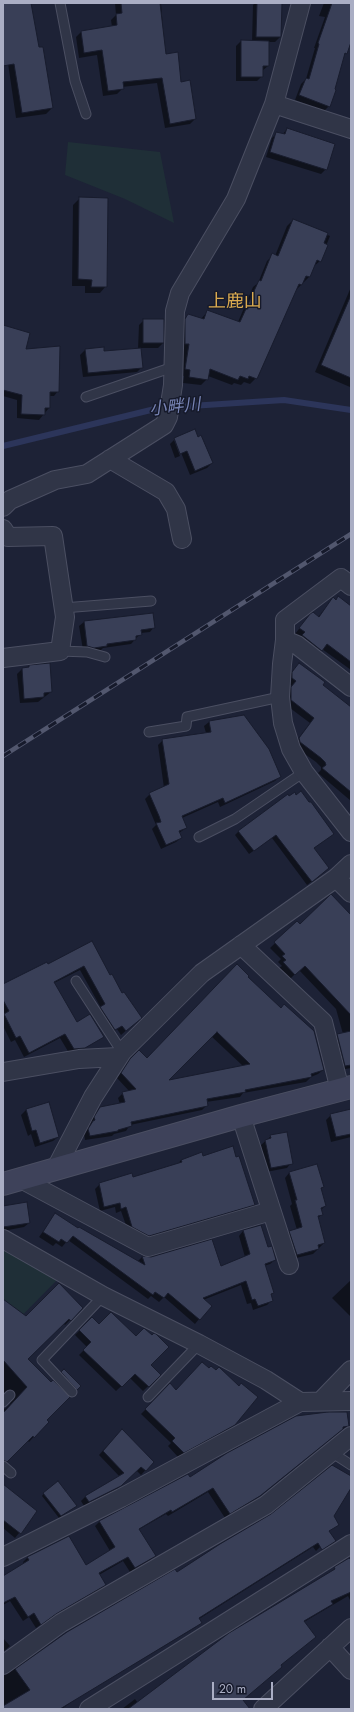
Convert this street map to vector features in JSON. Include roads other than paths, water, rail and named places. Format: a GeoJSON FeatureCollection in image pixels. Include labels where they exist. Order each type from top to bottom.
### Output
{"type":"FeatureCollection","features":[{"type":"Feature","properties":{"kind":"street"},"geometry":{"type":"LineString","coordinates":[[3,507],[10,500],[55,480],[87,474],[164,425],[168,417],[171,398],[175,312],[180,293],[236,199],[274,104],[301,3]]}},
{"type":"Feature","properties":{"kind":"street"},"geometry":{"type":"LineString","coordinates":[[274,104],[351,129]]}},
{"type":"Feature","properties":{"kind":"street"},"geometry":{"type":"LineString","coordinates":[[110,459],[166,492],[176,509],[182,539]]}},
{"type":"Feature","properties":{"kind":"street"},"geometry":{"type":"LineString","coordinates":[[3,529],[8,537],[53,536],[65,617],[60,651],[3,658]]}},
{"type":"Feature","properties":{"kind":"street"},"geometry":{"type":"LineString","coordinates":[[351,586],[341,578],[285,620],[286,640],[282,664],[280,697],[283,723],[291,749],[304,772],[351,832]]}},
{"type":"Feature","properties":{"kind":"street"},"geometry":{"type":"LineString","coordinates":[[286,640],[298,645],[351,687]]}},
{"type":"Feature","properties":{"kind":"street"},"geometry":{"type":"LineString","coordinates":[[56,1170],[93,1098],[120,1054],[202,973],[336,878],[351,864]]}},
{"type":"Feature","properties":{"kind":"street"},"geometry":{"type":"LineString","coordinates":[[336,878],[351,893]]}},
{"type":"Feature","properties":{"kind":"street"},"geometry":{"type":"LineString","coordinates":[[12,1182],[241,1116],[346,1089],[323,1022],[241,945]]}},
{"type":"Feature","properties":{"kind":"street"},"geometry":{"type":"LineString","coordinates":[[3,1072],[79,1059],[120,1054]]}},
{"type":"Feature","properties":{"kind":"street"},"geometry":{"type":"LineString","coordinates":[[241,1116],[289,1265]]}},
{"type":"Feature","properties":{"kind":"street"},"geometry":{"type":"LineString","coordinates":[[12,1182],[148,1247],[271,1211]]}},
{"type":"Feature","properties":{"kind":"street"},"geometry":{"type":"LineString","coordinates":[[3,1239],[103,1296],[199,1344],[266,1380],[300,1402]]}},
{"type":"Feature","properties":{"kind":"street"},"geometry":{"type":"LineString","coordinates":[[321,1400],[351,1370]]}},
{"type":"Feature","properties":{"kind":"street"},"geometry":{"type":"LineString","coordinates":[[5,1553],[121,1498],[300,1402],[321,1400],[351,1401]]}},
{"type":"Feature","properties":{"kind":"street"},"geometry":{"type":"LineString","coordinates":[[3,1665],[61,1623],[266,1505],[351,1436]]}},
{"type":"Feature","properties":{"kind":"street"},"geometry":{"type":"LineString","coordinates":[[93,1708],[351,1544]]}},
{"type":"Feature","properties":{"kind":"street"},"geometry":{"type":"LineString","coordinates":[[263,1709],[351,1628]]}},
{"type":"Feature","properties":{"kind":"street"},"geometry":{"type":"LineString","coordinates":[[330,1647],[351,1670]]}},
{"type":"Feature","properties":{"kind":"lane"},"geometry":{"type":"LineString","coordinates":[[60,3],[76,81],[86,114]]}},
{"type":"Feature","properties":{"kind":"lane"},"geometry":{"type":"LineString","coordinates":[[86,397],[173,366]]}},
{"type":"Feature","properties":{"kind":"lane"},"geometry":{"type":"LineString","coordinates":[[64,608],[151,601]]}},
{"type":"Feature","properties":{"kind":"lane"},"geometry":{"type":"LineString","coordinates":[[60,651],[87,652],[106,657]]}},
{"type":"Feature","properties":{"kind":"lane"},"geometry":{"type":"LineString","coordinates":[[149,732],[186,726],[187,717],[280,697]]}},
{"type":"Feature","properties":{"kind":"lane"},"geometry":{"type":"LineString","coordinates":[[199,837],[235,819],[304,772]]}},
{"type":"Feature","properties":{"kind":"lane"},"geometry":{"type":"LineString","coordinates":[[76,981],[120,1054]]}},
{"type":"Feature","properties":{"kind":"lane"},"geometry":{"type":"LineString","coordinates":[[72,1392],[42,1360],[103,1296]]}},
{"type":"Feature","properties":{"kind":"lane"},"geometry":{"type":"LineString","coordinates":[[148,1397],[199,1344]]}},
{"type":"Feature","properties":{"kind":"lane"},"geometry":{"type":"LineString","coordinates":[[3,1402],[10,1395]]}},
{"type":"Feature","properties":{"kind":"lane"},"geometry":{"type":"LineString","coordinates":[[331,1452],[351,1465]]}},
{"type":"Feature","properties":{"kind":"lane"},"geometry":{"type":"LineString","coordinates":[[3,1466],[11,1473]]}},
{"type":"Feature","properties":{"kind":"waterway","name":"小畔川"},"geometry":{"type":"LineString","coordinates":[[3,446],[159,408],[284,400],[351,410]]}},
{"type":"Feature","properties":{"kind":"railway"},"geometry":{"type":"LineString","coordinates":[[3,756],[351,534]]}},
{"type":"Feature","properties":{"kind":"district","name":"上鹿山"},"geometry":{"type":"Point","coordinates":[235,303]}}]}
